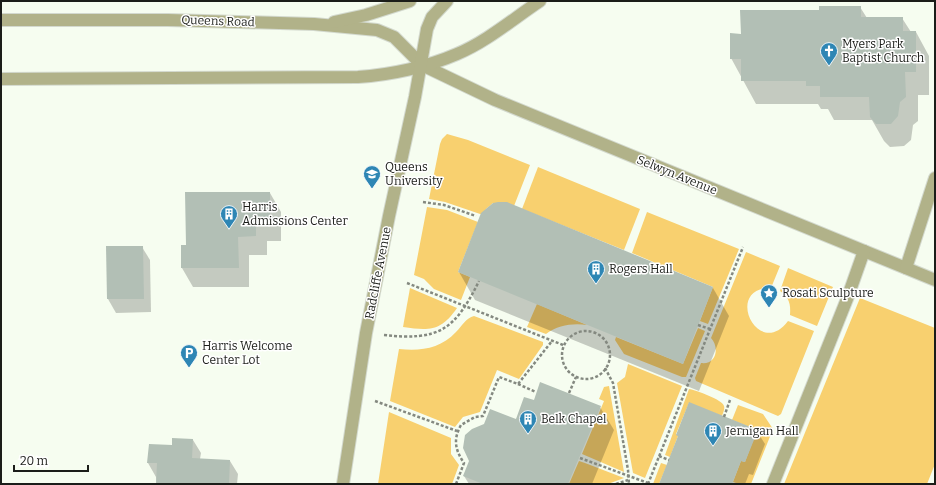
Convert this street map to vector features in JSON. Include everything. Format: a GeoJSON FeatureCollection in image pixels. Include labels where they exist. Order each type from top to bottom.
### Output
{"type":"FeatureCollection","features":[{"type":"Feature","properties":{"kind":"street"},"geometry":{"type":"LineString","coordinates":[[314,24],[355,18],[410,1]]}},
{"type":"Feature","properties":{"kind":"street"},"geometry":{"type":"LineString","coordinates":[[422,65],[428,26],[434,14],[447,1]]}},
{"type":"Feature","properties":{"kind":"street"},"geometry":{"type":"LineString","coordinates":[[1,79],[358,77],[382,75],[441,60],[468,48],[540,1]]}},
{"type":"Feature","properties":{"kind":"street","name":"Queens Road"},"geometry":{"type":"LineString","coordinates":[[1,20],[168,20],[314,24],[368,28],[390,34],[422,65]]}},
{"type":"Feature","properties":{"kind":"street","name":"Selwyn Avenue"},"geometry":{"type":"LineString","coordinates":[[422,65],[495,100],[935,280]]}},
{"type":"Feature","properties":{"kind":"street","name":"Radcliffe Avenue"},"geometry":{"type":"LineString","coordinates":[[343,484],[366,333],[422,65]]}},
{"type":"Feature","properties":{"kind":"street"},"geometry":{"type":"LineString","coordinates":[[906,268],[935,178]]}},
{"type":"Feature","properties":{"kind":"street"},"geometry":{"type":"LineString","coordinates":[[773,484],[847,300],[864,251]]}},
{"type":"Feature","properties":{"kind":"path"},"geometry":{"type":"LineString","coordinates":[[423,202],[444,205],[476,216]]}},
{"type":"Feature","properties":{"kind":"path"},"geometry":{"type":"LineString","coordinates":[[580,458],[628,478],[648,484],[743,247]]}},
{"type":"Feature","properties":{"kind":"path"},"geometry":{"type":"LineString","coordinates":[[366,333],[397,337],[423,337],[447,326],[466,306],[480,281]]}},
{"type":"Feature","properties":{"kind":"path"},"geometry":{"type":"LineString","coordinates":[[407,283],[563,345]]}},
{"type":"Feature","properties":{"kind":"path"},"geometry":{"type":"LineString","coordinates":[[698,325],[710,329]]}},
{"type":"Feature","properties":{"kind":"path"},"geometry":{"type":"LineString","coordinates":[[585,330],[600,335],[609,348],[610,356],[605,368],[598,375],[591,378],[576,377],[564,366],[562,358],[563,345],[570,336],[585,330]]}},
{"type":"Feature","properties":{"kind":"path"},"geometry":{"type":"LineString","coordinates":[[518,384],[552,341]]}},
{"type":"Feature","properties":{"kind":"path"},"geometry":{"type":"LineString","coordinates":[[605,368],[613,383],[629,484]]}},
{"type":"Feature","properties":{"kind":"path"},"geometry":{"type":"LineString","coordinates":[[456,484],[464,463],[456,449],[455,440],[457,431],[461,425],[468,420],[483,416],[499,377],[536,392]]}},
{"type":"Feature","properties":{"kind":"path"},"geometry":{"type":"LineString","coordinates":[[569,393],[576,377]]}},
{"type":"Feature","properties":{"kind":"path"},"geometry":{"type":"LineString","coordinates":[[357,394],[457,431]]}},
{"type":"Feature","properties":{"kind":"path"},"geometry":{"type":"LineString","coordinates":[[724,417],[730,400]]}},
{"type":"Feature","properties":{"kind":"path"},"geometry":{"type":"LineString","coordinates":[[659,456],[669,460]]}},
{"type":"Feature","properties":{"kind":"path"},"geometry":{"type":"LineString","coordinates":[[616,484],[628,478]]}},
{"type":"Feature","properties":{"kind":"shaded area"},"geometry":{"type":"Polygon","coordinates":[[[447,134],[468,140],[530,165],[514,206],[493,203],[486,209],[483,215],[445,202],[429,199],[440,144],[442,139],[447,134]]]}},
{"type":"Feature","properties":{"kind":"shaded area"},"geometry":{"type":"Polygon","coordinates":[[[538,167],[640,209],[624,250],[522,209],[538,167]]]}},
{"type":"Feature","properties":{"kind":"shaded area"},"geometry":{"type":"Polygon","coordinates":[[[427,207],[447,210],[478,222],[458,272],[470,277],[461,300],[434,289],[424,279],[414,275],[427,207]]]}},
{"type":"Feature","properties":{"kind":"shaded area"},"geometry":{"type":"Polygon","coordinates":[[[647,212],[739,249],[708,324],[700,321],[713,287],[632,253],[647,212]]]}},
{"type":"Feature","properties":{"kind":"shaded area"},"geometry":{"type":"Polygon","coordinates":[[[746,252],[780,266],[771,288],[757,291],[749,298],[747,309],[750,319],[757,328],[766,333],[777,331],[788,321],[814,331],[781,414],[778,416],[696,381],[695,378],[701,363],[710,361],[715,355],[715,346],[711,338],[746,252]]]}},
{"type":"Feature","properties":{"kind":"shaded area"},"geometry":{"type":"Polygon","coordinates":[[[788,268],[833,287],[817,326],[790,315],[789,301],[780,291],[788,268]]]}},
{"type":"Feature","properties":{"kind":"shaded area"},"geometry":{"type":"Polygon","coordinates":[[[410,288],[457,308],[446,321],[434,328],[421,329],[403,327],[410,288]]]}},
{"type":"Feature","properties":{"kind":"shaded area"},"geometry":{"type":"Polygon","coordinates":[[[860,298],[935,328],[935,464],[927,484],[784,484],[860,298]]]}},
{"type":"Feature","properties":{"kind":"shaded area"},"geometry":{"type":"Polygon","coordinates":[[[537,304],[587,325],[566,325],[546,334],[527,327],[537,304]]]}},
{"type":"Feature","properties":{"kind":"shaded area"},"geometry":{"type":"Polygon","coordinates":[[[474,316],[543,342],[543,345],[519,379],[497,370],[480,412],[463,417],[455,427],[390,401],[399,349],[415,350],[430,348],[437,345],[450,338],[466,320],[474,316]]]}},
{"type":"Feature","properties":{"kind":"shaded area"},"geometry":{"type":"Polygon","coordinates":[[[698,328],[705,331],[686,377],[682,377],[624,354],[615,340],[616,337],[683,364],[698,328]]]}},
{"type":"Feature","properties":{"kind":"shaded area"},"geometry":{"type":"Polygon","coordinates":[[[628,364],[682,386],[645,478],[633,473],[617,383],[625,377],[628,364]]]}},
{"type":"Feature","properties":{"kind":"shaded area"},"geometry":{"type":"Polygon","coordinates":[[[609,386],[624,472],[582,454],[604,401],[599,399],[604,387],[609,386]]]}},
{"type":"Feature","properties":{"kind":"shaded area"},"geometry":{"type":"Polygon","coordinates":[[[689,389],[703,393],[719,401],[724,406],[724,411],[722,416],[689,403],[676,434],[678,436],[670,457],[665,455],[689,389]]]}},
{"type":"Feature","properties":{"kind":"shaded area"},"geometry":{"type":"Polygon","coordinates":[[[738,405],[763,414],[773,429],[751,484],[739,484],[733,482],[741,461],[745,462],[757,430],[732,420],[738,405]]]}},
{"type":"Feature","properties":{"kind":"shaded area"},"geometry":{"type":"Polygon","coordinates":[[[389,412],[451,438],[451,454],[459,465],[452,484],[378,484],[389,412]]]}},
{"type":"Feature","properties":{"kind":"shaded area"},"geometry":{"type":"Polygon","coordinates":[[[579,461],[624,478],[608,484],[569,484],[579,461]]]}},
{"type":"Feature","properties":{"kind":"shaded area"},"geometry":{"type":"Polygon","coordinates":[[[661,463],[667,465],[659,484],[653,484],[661,463]]]}},
{"type":"Feature","properties":{"kind":"building","name":"Myers Park Baptist Church"},"geometry":{"type":"Polygon","coordinates":[[[819,6],[861,6],[861,17],[903,17],[903,31],[916,31],[916,72],[905,72],[906,97],[900,102],[898,116],[891,124],[876,124],[870,117],[869,97],[820,97],[820,86],[806,86],[806,81],[741,81],[741,59],[730,59],[730,33],[741,34],[740,10],[819,10],[819,6]]]}},
{"type":"Feature","properties":{"kind":"building","name":"Harris Admissions Center"},"geometry":{"type":"Polygon","coordinates":[[[185,192],[270,192],[270,222],[256,222],[256,236],[238,237],[239,268],[181,268],[181,245],[186,245],[185,192]]]}},
{"type":"Feature","properties":{"kind":"building","name":"Rogers Hall"},"geometry":{"type":"Polygon","coordinates":[[[507,202],[713,287],[683,364],[458,272],[481,213],[493,203],[507,202]]]}},
{"type":"Feature","properties":{"kind":"building"},"geometry":{"type":"Polygon","coordinates":[[[106,246],[143,246],[144,299],[107,299],[106,246]]]}},
{"type":"Feature","properties":{"kind":"building","name":"Belk Chapel"},"geometry":{"type":"Polygon","coordinates":[[[540,382],[601,406],[568,484],[483,484],[463,476],[469,461],[463,448],[465,435],[472,429],[484,424],[490,409],[516,419],[524,397],[534,400],[540,382]]]}},
{"type":"Feature","properties":{"kind":"building","name":"Jernigan Hall"},"geometry":{"type":"Polygon","coordinates":[[[689,402],[758,430],[745,462],[741,461],[732,484],[659,484],[678,436],[676,435],[689,402]]]}},
{"type":"Feature","properties":{"kind":"building"},"geometry":{"type":"Polygon","coordinates":[[[172,438],[193,439],[192,458],[230,460],[229,484],[156,484],[157,463],[147,463],[149,444],[172,445],[172,438]]]}},
{"type":"Feature","properties":{"kind":"place","name":"Myers Park Baptist Church"},"geometry":{"type":"Point","coordinates":[829,66]}},
{"type":"Feature","properties":{"kind":"place","name":"Queens University"},"geometry":{"type":"Point","coordinates":[372,189]}},
{"type":"Feature","properties":{"kind":"place","name":"Harris Admissions Center"},"geometry":{"type":"Point","coordinates":[229,229]}},
{"type":"Feature","properties":{"kind":"place","name":"Rogers Hall"},"geometry":{"type":"Point","coordinates":[596,284]}},
{"type":"Feature","properties":{"kind":"place","name":"Rosati Sculpture"},"geometry":{"type":"Point","coordinates":[769,308]}},
{"type":"Feature","properties":{"kind":"place","name":"Harris Welcome Center Lot"},"geometry":{"type":"Point","coordinates":[189,368]}},
{"type":"Feature","properties":{"kind":"place","name":"Belk Chapel"},"geometry":{"type":"Point","coordinates":[528,434]}},
{"type":"Feature","properties":{"kind":"place","name":"Jernigan Hall"},"geometry":{"type":"Point","coordinates":[713,446]}}]}
